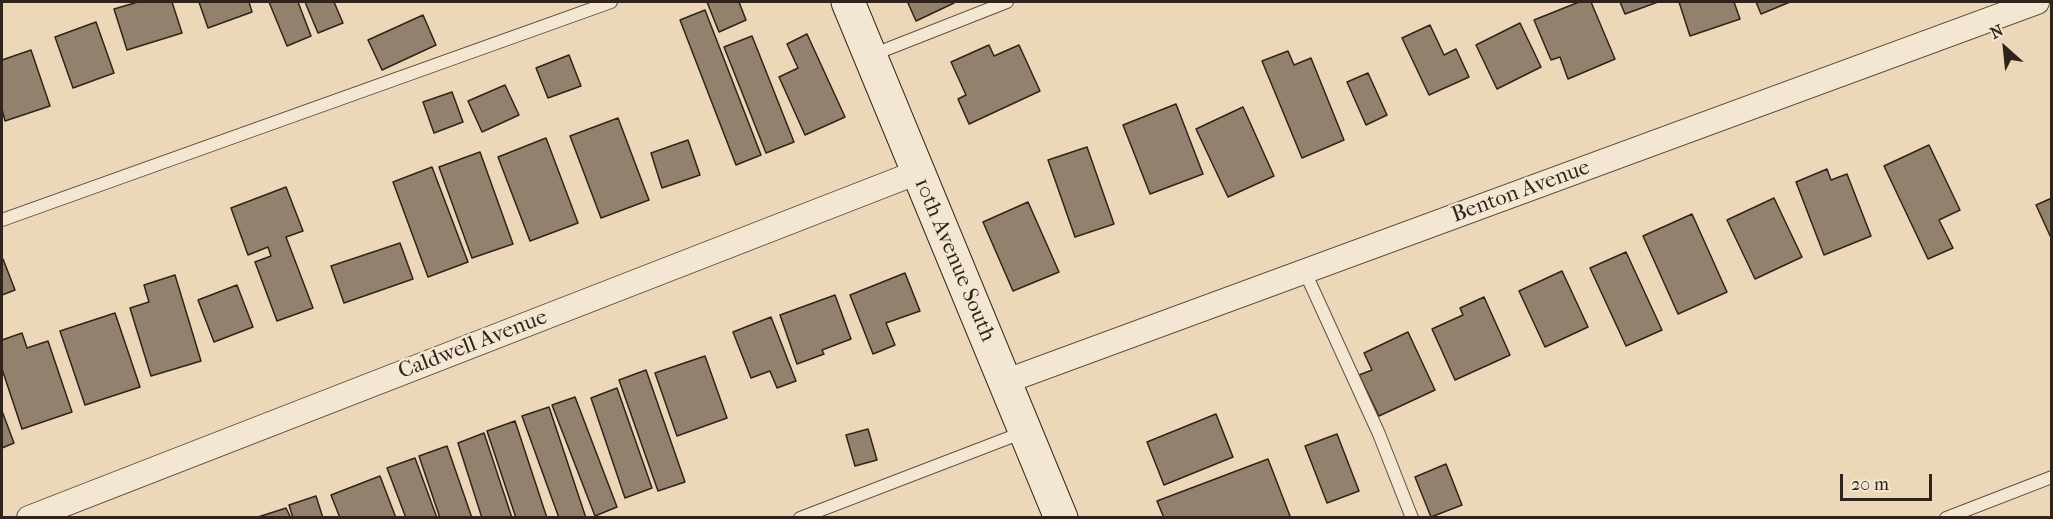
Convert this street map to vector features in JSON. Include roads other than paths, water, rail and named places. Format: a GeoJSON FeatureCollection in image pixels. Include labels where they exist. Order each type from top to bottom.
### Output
{"type":"FeatureCollection","features":[{"type":"Feature","properties":{"kind":"street","name":"10th Avenue South"},"geometry":{"type":"LineString","coordinates":[[848,2],[1061,518]]}},
{"type":"Feature","properties":{"kind":"street","name":"Benton Avenue"},"geometry":{"type":"LineString","coordinates":[[1004,382],[2037,2]]}},
{"type":"Feature","properties":{"kind":"street","name":"Caldwell Avenue"},"geometry":{"type":"LineString","coordinates":[[29,518],[918,172]]}},
{"type":"Feature","properties":{"kind":"lane"},"geometry":{"type":"LineString","coordinates":[[2,220],[611,2]]}},
{"type":"Feature","properties":{"kind":"lane"},"geometry":{"type":"LineString","coordinates":[[870,56],[1007,2]]}},
{"type":"Feature","properties":{"kind":"lane"},"geometry":{"type":"LineString","coordinates":[[1305,272],[1379,435],[1412,518]]}},
{"type":"Feature","properties":{"kind":"lane"},"geometry":{"type":"LineString","coordinates":[[800,518],[1025,432]]}},
{"type":"Feature","properties":{"kind":"lane"},"geometry":{"type":"LineString","coordinates":[[1946,518],[2052,477]]}}]}
